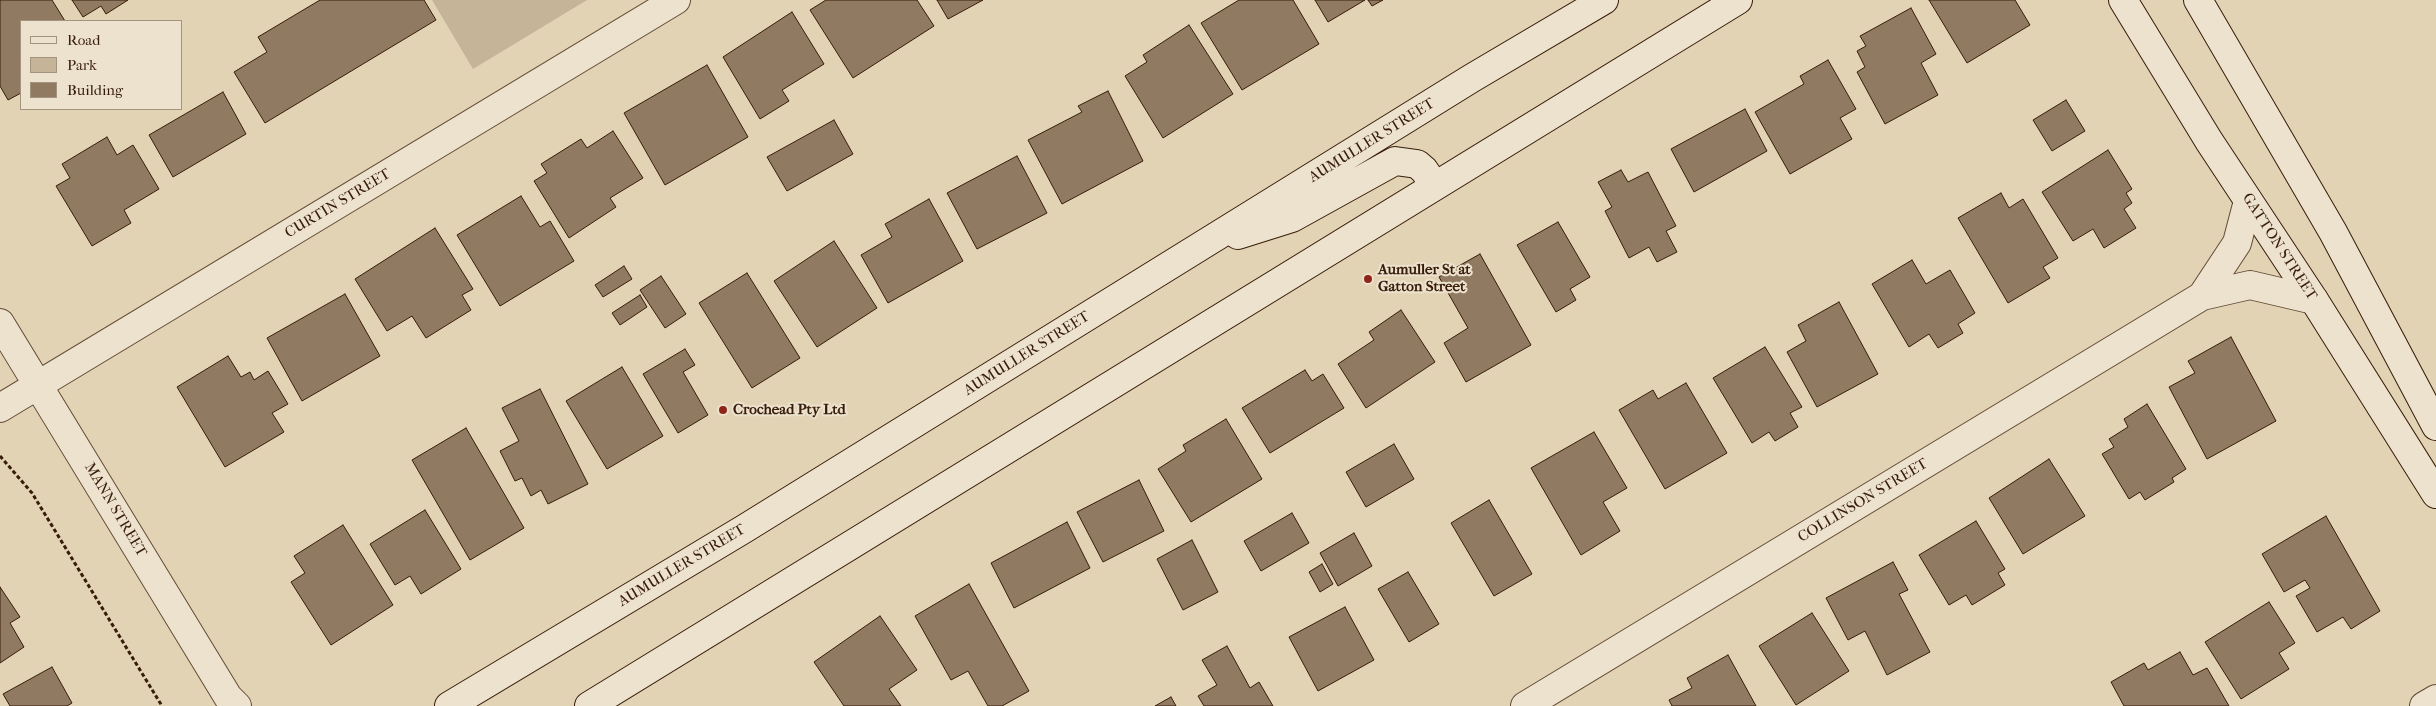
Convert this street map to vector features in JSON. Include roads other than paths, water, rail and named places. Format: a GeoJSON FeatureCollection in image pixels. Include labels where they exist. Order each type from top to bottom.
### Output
{"type":"FeatureCollection","features":[{"type":"Feature","properties":{"kind":"street","name":"CURTIN STREET"},"geometry":{"type":"LineString","coordinates":[[0,408],[676,0]]}},
{"type":"Feature","properties":{"kind":"street","name":"AUMULLER STREET"},"geometry":{"type":"LineString","coordinates":[[450,706],[744,529],[1472,78],[1604,0]]}},
{"type":"Feature","properties":{"kind":"street"},"geometry":{"type":"LineString","coordinates":[[589,706],[1738,0]]}},
{"type":"Feature","properties":{"kind":"street","name":"GATTON STREET"},"geometry":{"type":"LineString","coordinates":[[2123,0],[2248,201],[2314,300],[2436,494]]}},
{"type":"Feature","properties":{"kind":"street"},"geometry":{"type":"LineString","coordinates":[[2198,0],[2333,232],[2436,426]]}},
{"type":"Feature","properties":{"kind":"street"},"geometry":{"type":"LineString","coordinates":[[1201,246],[1292,218],[1395,161],[1401,160],[1417,164],[1424,170],[1435,186]]}},
{"type":"Feature","properties":{"kind":"street","name":"COLLINSON STREET"},"geometry":{"type":"LineString","coordinates":[[2202,296],[2237,243],[2248,201]]}},
{"type":"Feature","properties":{"kind":"street","name":"COLLINSON STREET"},"geometry":{"type":"LineString","coordinates":[[1525,706],[2202,296],[2250,285],[2314,300]]}},
{"type":"Feature","properties":{"kind":"street","name":"MANN STREET"},"geometry":{"type":"LineString","coordinates":[[0,323],[232,703]]}},
{"type":"Feature","properties":{"kind":"street"},"geometry":{"type":"LineString","coordinates":[[2411,454],[2436,436]]}},
{"type":"Feature","properties":{"kind":"street"},"geometry":{"type":"LineString","coordinates":[[2424,706],[2436,699]]}},
{"type":"Feature","properties":{"kind":"place","name":"Aumuller St at Gatton Street"},"geometry":{"type":"Point","coordinates":[1368,279]}},
{"type":"Feature","properties":{"kind":"place","name":"Crochead Pty Ltd"},"geometry":{"type":"Point","coordinates":[723,410]}}]}
